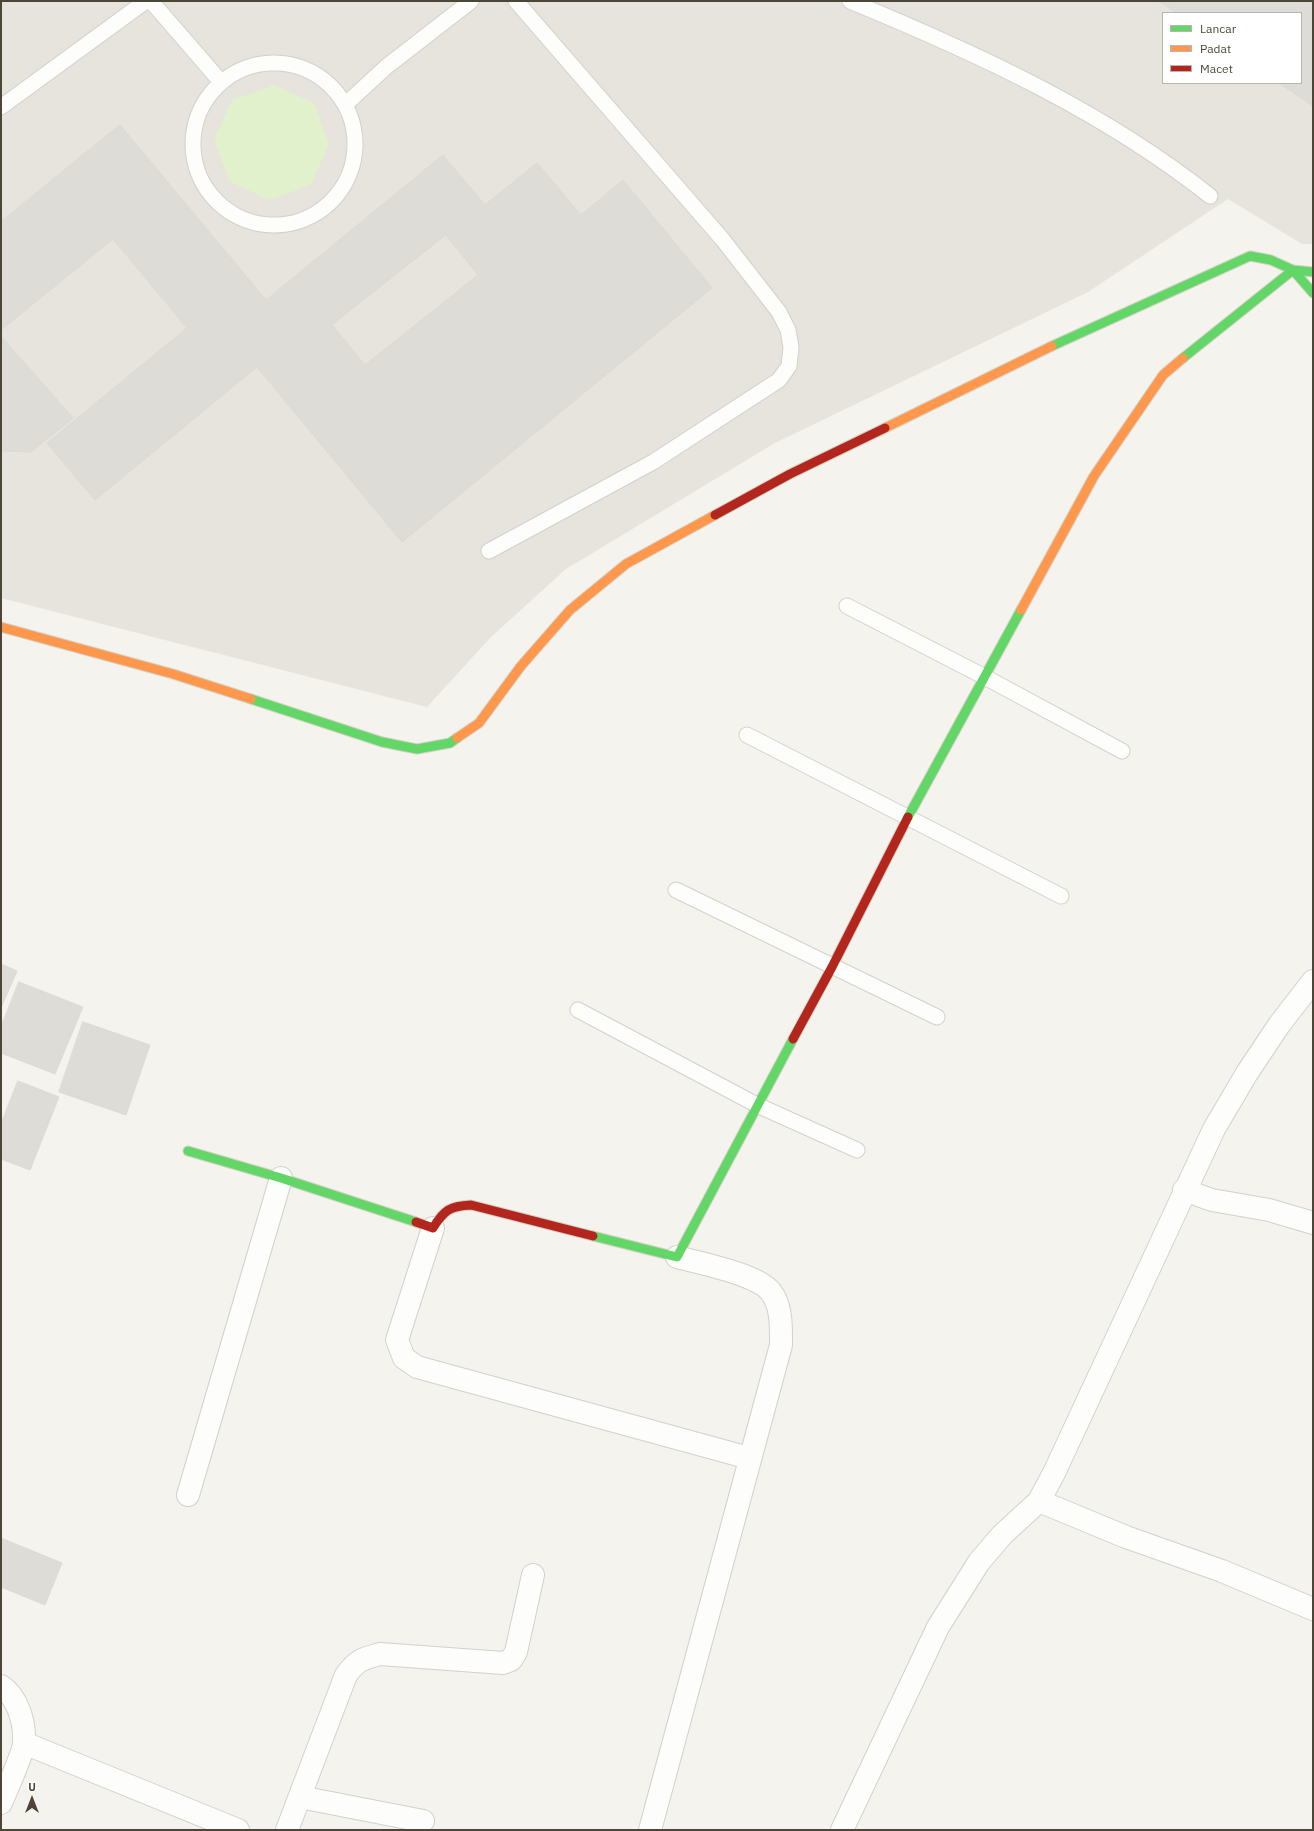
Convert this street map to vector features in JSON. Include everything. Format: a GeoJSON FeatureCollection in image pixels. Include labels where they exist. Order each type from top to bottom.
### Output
{"type":"FeatureCollection","features":[{"type":"Feature","properties":{"kind":"street"},"geometry":{"type":"LineString","coordinates":[[1,627],[173,674],[382,742],[417,749],[450,744],[479,723],[521,666],[570,610],[626,564],[790,474],[1070,337],[1167,295],[1250,256],[1271,260],[1293,270],[1313,272]]}},
{"type":"Feature","properties":{"kind":"street"},"geometry":{"type":"LineString","coordinates":[[1293,270],[1313,293]]}},
{"type":"Feature","properties":{"kind":"street"},"geometry":{"type":"LineString","coordinates":[[677,1256],[832,967],[907,818],[983,676],[1094,476],[1163,375],[1293,270]]}},
{"type":"Feature","properties":{"kind":"street"},"geometry":{"type":"LineString","coordinates":[[842,1830],[942,1620],[979,1562],[1002,1535],[1039,1501],[1070,1439],[1184,1190],[1214,1129],[1247,1073],[1279,1025],[1312,983]]}},
{"type":"Feature","properties":{"kind":"street"},"geometry":{"type":"LineString","coordinates":[[188,1151],[281,1178],[433,1228]]}},
{"type":"Feature","properties":{"kind":"street"},"geometry":{"type":"LineString","coordinates":[[188,1495],[281,1178]]}},
{"type":"Feature","properties":{"kind":"street"},"geometry":{"type":"LineString","coordinates":[[1184,1190],[1212,1200],[1269,1210],[1313,1223]]}},
{"type":"Feature","properties":{"kind":"street"},"geometry":{"type":"LineString","coordinates":[[650,1830],[749,1458],[781,1345],[781,1316],[770,1291],[748,1276],[677,1256],[471,1205],[453,1205],[442,1214],[433,1228],[397,1340],[404,1358],[417,1367],[749,1458]]}},
{"type":"Feature","properties":{"kind":"street"},"geometry":{"type":"LineString","coordinates":[[1039,1501],[1126,1537],[1222,1571],[1313,1609]]}},
{"type":"Feature","properties":{"kind":"street"},"geometry":{"type":"LineString","coordinates":[[287,1830],[346,1675],[354,1664],[366,1658],[380,1654],[503,1663],[511,1660],[516,1652],[533,1576]]}},
{"type":"Feature","properties":{"kind":"street"},"geometry":{"type":"LineString","coordinates":[[1,1686],[19,1708],[24,1743],[1,1803]]}},
{"type":"Feature","properties":{"kind":"street"},"geometry":{"type":"LineString","coordinates":[[24,1743],[238,1830]]}},
{"type":"Feature","properties":{"kind":"street"},"geometry":{"type":"LineString","coordinates":[[300,1797],[423,1821]]}},
{"type":"Feature","properties":{"kind":"lane"},"geometry":{"type":"LineString","coordinates":[[1,107],[146,1]]}},
{"type":"Feature","properties":{"kind":"lane"},"geometry":{"type":"LineString","coordinates":[[151,1],[221,82]]}},
{"type":"Feature","properties":{"kind":"lane"},"geometry":{"type":"LineString","coordinates":[[346,104],[386,67],[471,1]]}},
{"type":"Feature","properties":{"kind":"lane"},"geometry":{"type":"LineString","coordinates":[[489,551],[653,462],[779,380],[789,366],[791,347],[788,330],[779,312],[724,240],[516,1]]}},
{"type":"Feature","properties":{"kind":"lane"},"geometry":{"type":"LineString","coordinates":[[850,1],[908,25],[1096,117],[1184,176],[1210,196]]}},
{"type":"Feature","properties":{"kind":"lane"},"geometry":{"type":"LineString","coordinates":[[274,62],[303,67],[328,82],[346,104],[355,129],[356,155],[348,180],[333,201],[312,216],[286,225],[260,224],[235,215],[214,200],[200,178],[193,153],[194,126],[204,102],[221,82],[246,67],[274,62]]}},
{"type":"Feature","properties":{"kind":"lane"},"geometry":{"type":"LineString","coordinates":[[847,606],[983,676],[1122,751]]}},
{"type":"Feature","properties":{"kind":"lane"},"geometry":{"type":"LineString","coordinates":[[747,735],[1061,896]]}},
{"type":"Feature","properties":{"kind":"lane"},"geometry":{"type":"LineString","coordinates":[[676,890],[937,1017]]}},
{"type":"Feature","properties":{"kind":"lane"},"geometry":{"type":"LineString","coordinates":[[578,1010],[757,1105],[857,1150]]}},
{"type":"Feature","properties":{"kind":"shaded area"},"geometry":{"type":"Polygon","coordinates":[[[1,1],[1313,1],[1313,244],[1302,244],[1228,199],[1088,292],[775,443],[566,569],[491,637],[427,707],[1,598],[1,1]]]}},
{"type":"Feature","properties":{"kind":"green space"},"geometry":{"type":"Polygon","coordinates":[[[274,85],[314,103],[329,144],[311,185],[269,200],[229,181],[214,139],[232,100],[274,85]]]}},
{"type":"Feature","properties":{"kind":"building"},"geometry":{"type":"Polygon","coordinates":[[[1159,1],[1313,1],[1313,106],[1280,84],[1302,84],[1302,12],[1176,12],[1159,1]]]}},
{"type":"Feature","properties":{"kind":"building"},"geometry":{"type":"Polygon","coordinates":[[[120,125],[266,300],[443,155],[485,205],[537,163],[581,215],[623,180],[712,288],[402,542],[257,367],[95,500],[47,443],[187,328],[113,239],[1,330],[1,222],[120,125]],[[446,235],[332,325],[365,365],[478,275],[446,235]]]}},
{"type":"Feature","properties":{"kind":"building"},"geometry":{"type":"Polygon","coordinates":[[[1,336],[73,418],[31,452],[1,451],[1,336]]]}},
{"type":"Feature","properties":{"kind":"building"},"geometry":{"type":"Polygon","coordinates":[[[1,964],[17,971],[1,1008],[1,964]]]}},
{"type":"Feature","properties":{"kind":"building"},"geometry":{"type":"Polygon","coordinates":[[[19,982],[83,1007],[55,1074],[1,1053],[1,1027],[19,982]]]}},
{"type":"Feature","properties":{"kind":"building"},"geometry":{"type":"Polygon","coordinates":[[[83,1022],[150,1045],[126,1115],[59,1092],[83,1022]]]}},
{"type":"Feature","properties":{"kind":"building"},"geometry":{"type":"Polygon","coordinates":[[[18,1081],[59,1097],[30,1170],[1,1159],[1,1124],[18,1081]]]}},
{"type":"Feature","properties":{"kind":"building"},"geometry":{"type":"Polygon","coordinates":[[[1,1538],[62,1563],[45,1605],[1,1587],[1,1538]]]}},
{"type":"Feature","properties":{"kind":"traffic: fast"},"geometry":{"type":"LineString","coordinates":[[1052,346],[1250,256],[1271,260],[1293,270],[1313,293]]}},
{"type":"Feature","properties":{"kind":"traffic: fast"},"geometry":{"type":"LineString","coordinates":[[1183,358],[1293,270],[1313,272]]}},
{"type":"Feature","properties":{"kind":"traffic: fast"},"geometry":{"type":"LineString","coordinates":[[908,817],[1021,610]]}},
{"type":"Feature","properties":{"kind":"traffic: fast"},"geometry":{"type":"LineString","coordinates":[[251,699],[382,742],[417,749],[450,743],[457,738]]}},
{"type":"Feature","properties":{"kind":"traffic: fast"},"geometry":{"type":"LineString","coordinates":[[593,1236],[677,1257],[793,1039]]}},
{"type":"Feature","properties":{"kind":"traffic: fast"},"geometry":{"type":"LineString","coordinates":[[188,1151],[281,1178],[416,1222]]}},
{"type":"Feature","properties":{"kind":"traffic: slow"},"geometry":{"type":"LineString","coordinates":[[885,428],[1052,346]]}},
{"type":"Feature","properties":{"kind":"traffic: slow"},"geometry":{"type":"LineString","coordinates":[[1021,610],[1094,476],[1163,375],[1183,358]]}},
{"type":"Feature","properties":{"kind":"traffic: slow"},"geometry":{"type":"LineString","coordinates":[[457,738],[479,723],[521,666],[570,610],[626,564],[715,515]]}},
{"type":"Feature","properties":{"kind":"traffic: slow"},"geometry":{"type":"LineString","coordinates":[[1,627],[173,674],[251,699]]}},
{"type":"Feature","properties":{"kind":"traffic: jam"},"geometry":{"type":"LineString","coordinates":[[715,515],[790,474],[885,428]]}},
{"type":"Feature","properties":{"kind":"traffic: jam"},"geometry":{"type":"LineString","coordinates":[[793,1039],[832,967],[908,817]]}},
{"type":"Feature","properties":{"kind":"traffic: jam"},"geometry":{"type":"LineString","coordinates":[[416,1222],[433,1228],[448,1210],[458,1206],[471,1205],[593,1236]]}}]}
